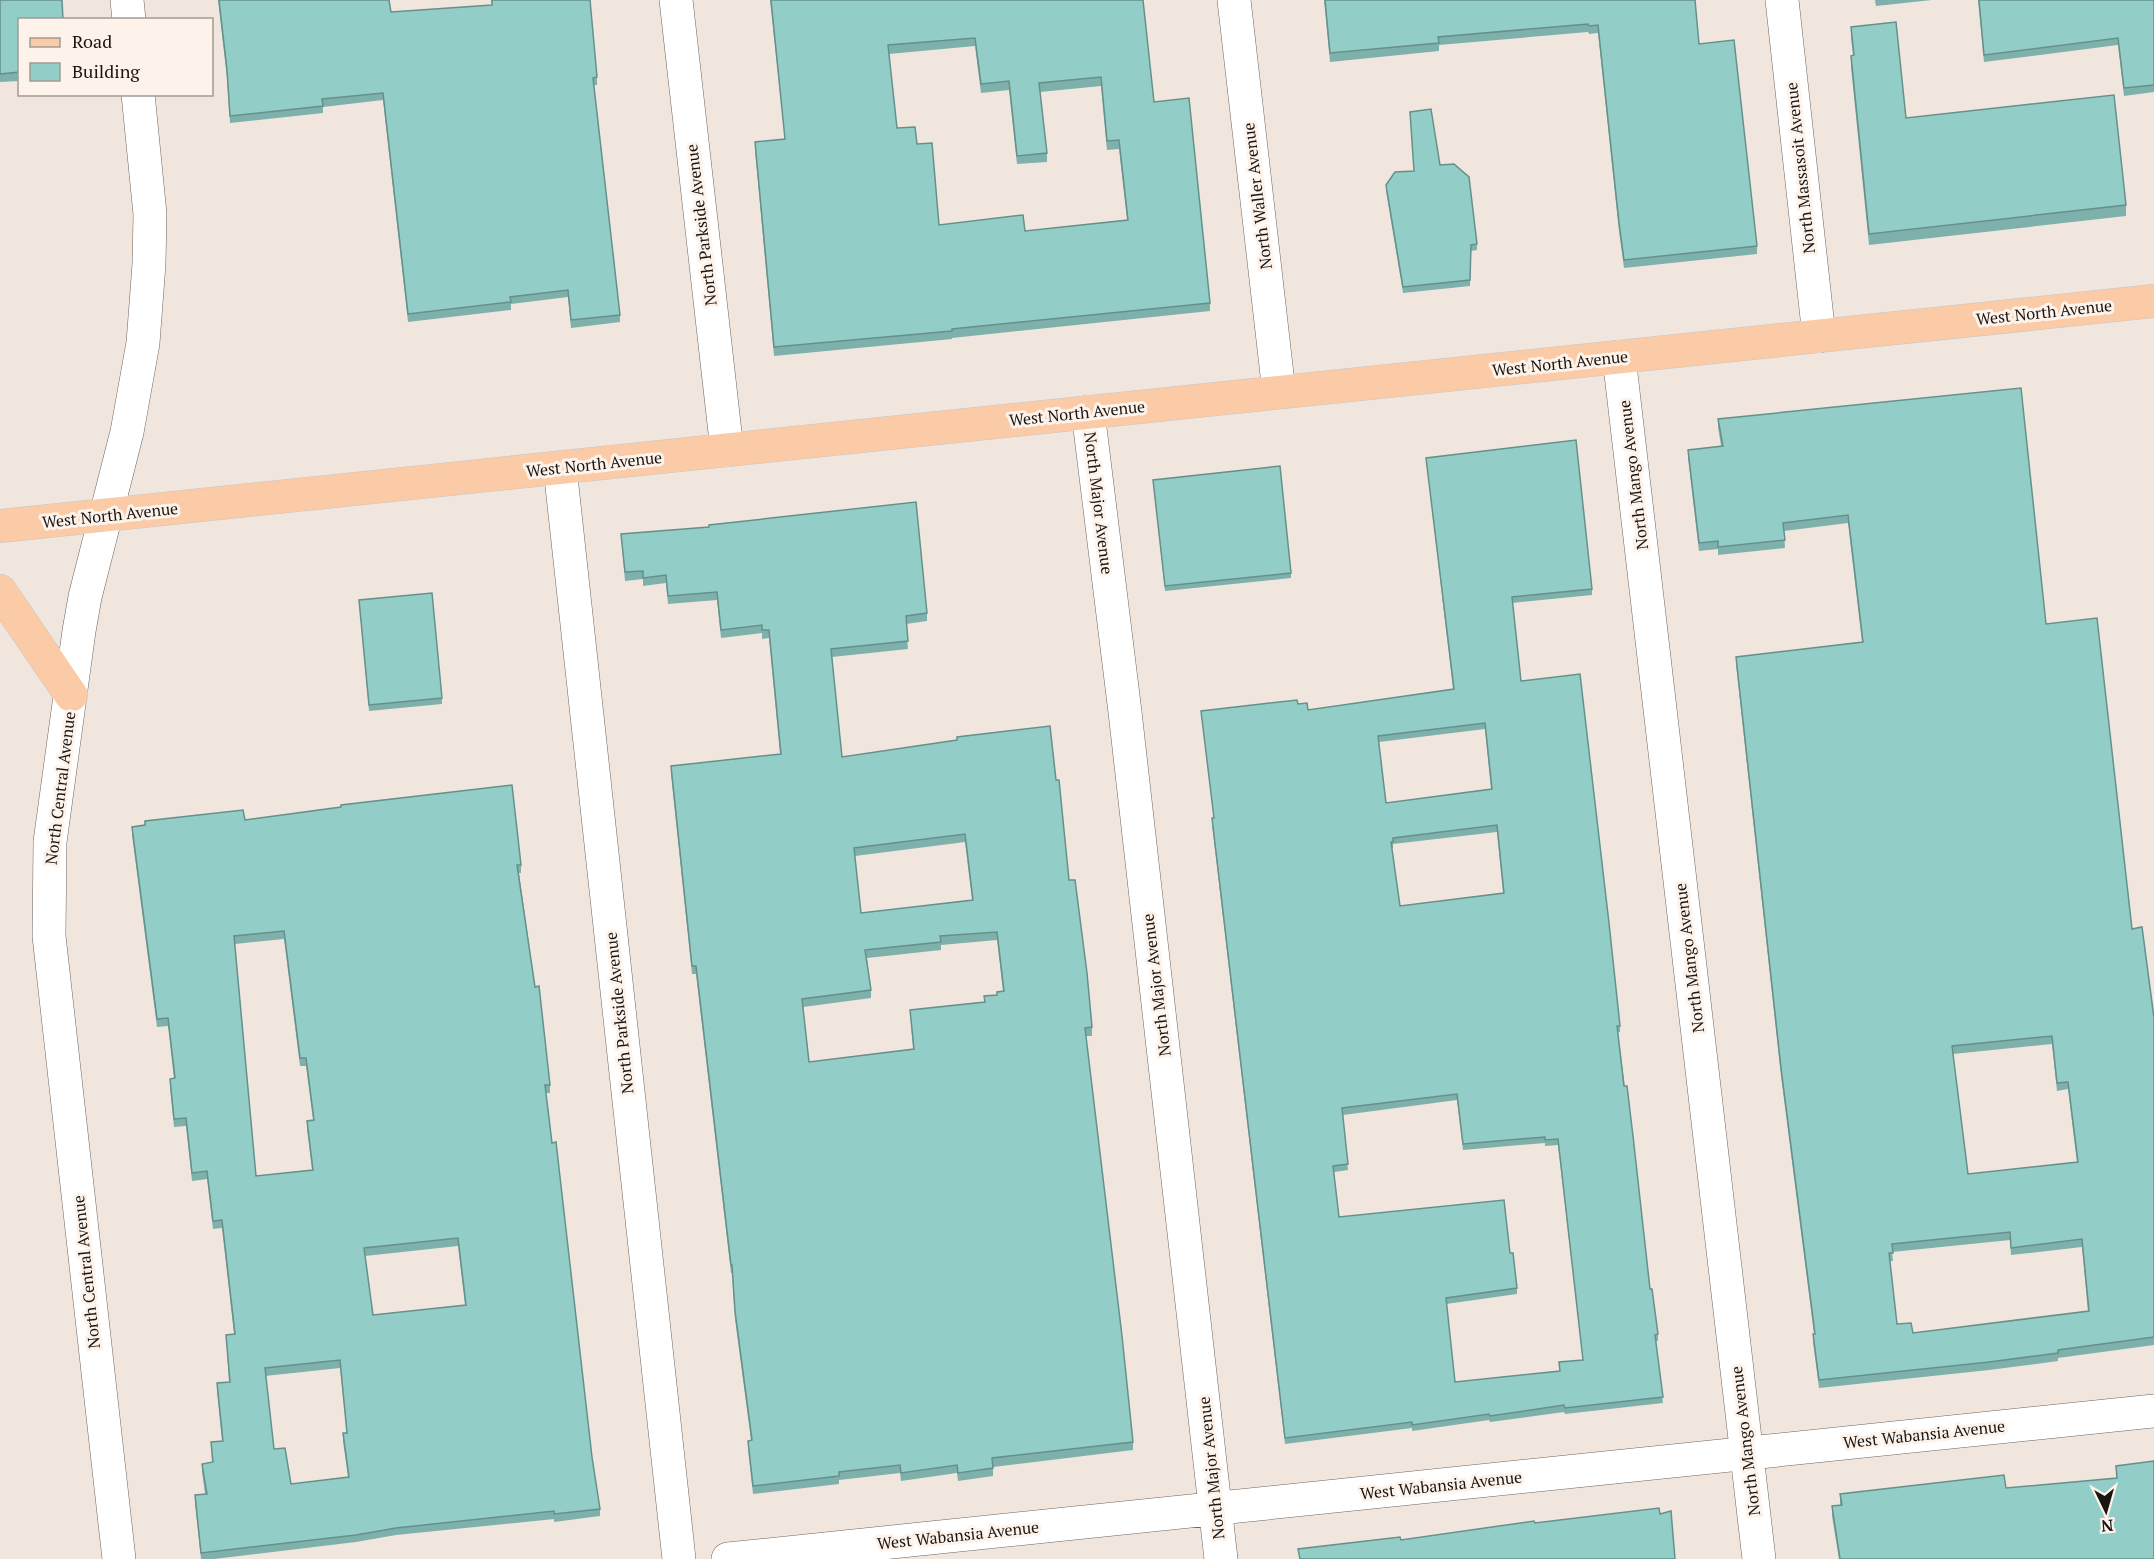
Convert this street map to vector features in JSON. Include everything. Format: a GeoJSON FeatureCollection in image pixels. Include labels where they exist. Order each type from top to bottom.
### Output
{"type":"FeatureCollection","features":[{"type":"Feature","properties":{"kind":"main road","name":"West North Avenue"},"geometry":{"type":"LineString","coordinates":[[0,526],[2154,301]]}},
{"type":"Feature","properties":{"kind":"main road"},"geometry":{"type":"LineString","coordinates":[[0,591],[71,695]]}},
{"type":"Feature","properties":{"kind":"street"},"geometry":{"type":"LineString","coordinates":[[127,0],[129,18]]}},
{"type":"Feature","properties":{"kind":"street","name":"North Parkside Avenue"},"geometry":{"type":"LineString","coordinates":[[676,0],[727,450]]}},
{"type":"Feature","properties":{"kind":"street","name":"North Waller Avenue"},"geometry":{"type":"LineString","coordinates":[[1234,0],[1279,393]]}},
{"type":"Feature","properties":{"kind":"street","name":"North Massasoit Avenue"},"geometry":{"type":"LineString","coordinates":[[1782,0],[1818,336]]}},
{"type":"Feature","properties":{"kind":"street","name":"North Central Avenue"},"geometry":{"type":"LineString","coordinates":[[119,1559],[49,936],[50,842],[85,597],[127,432],[141,354],[149,264],[150,206],[138,96]]}},
{"type":"Feature","properties":{"kind":"street","name":"North Mango Avenue"},"geometry":{"type":"LineString","coordinates":[[1619,357],[1759,1559]]}},
{"type":"Feature","properties":{"kind":"street","name":"North Major Avenue"},"geometry":{"type":"LineString","coordinates":[[1088,412],[1125,712],[1221,1559]]}},
{"type":"Feature","properties":{"kind":"street","name":"North Parkside Avenue"},"geometry":{"type":"LineString","coordinates":[[560,468],[679,1559]]}},
{"type":"Feature","properties":{"kind":"street","name":"West Wabansia Avenue"},"geometry":{"type":"LineString","coordinates":[[728,1559],[2154,1411]]}},
{"type":"Feature","properties":{"kind":"building"},"geometry":{"type":"Polygon","coordinates":[[[0,0],[62,0],[63,18],[18,18],[18,72],[0,74],[0,0]]]}},
{"type":"Feature","properties":{"kind":"building"},"geometry":{"type":"Polygon","coordinates":[[[219,0],[389,0],[391,12],[492,5],[492,0],[590,0],[597,77],[593,78],[620,315],[571,320],[568,290],[510,297],[511,302],[408,314],[383,93],[322,99],[323,106],[230,116],[219,0]]]}},
{"type":"Feature","properties":{"kind":"building"},"geometry":{"type":"Polygon","coordinates":[[[771,0],[1143,0],[1154,102],[1189,98],[1210,303],[952,329],[952,331],[774,347],[755,142],[785,139],[771,0]],[[975,38],[888,45],[897,128],[915,127],[917,144],[932,143],[939,225],[1023,215],[1025,231],[1128,220],[1119,140],[1107,141],[1101,77],[1039,83],[1047,153],[1017,156],[1009,81],[981,84],[975,38]]]}},
{"type":"Feature","properties":{"kind":"building"},"geometry":{"type":"Polygon","coordinates":[[[1325,0],[1695,0],[1699,44],[1734,40],[1757,246],[1624,260],[1598,25],[1438,37],[1439,43],[1330,53],[1325,0]]]}},
{"type":"Feature","properties":{"kind":"building"},"geometry":{"type":"Polygon","coordinates":[[[1979,0],[2154,0],[2154,85],[2124,88],[2118,38],[1984,55],[1979,0]]]}},
{"type":"Feature","properties":{"kind":"building"},"geometry":{"type":"Polygon","coordinates":[[[1896,22],[1906,118],[2114,95],[2126,205],[1869,234],[1851,56],[1854,55],[1851,27],[1896,22]]]}},
{"type":"Feature","properties":{"kind":"building"},"geometry":{"type":"Polygon","coordinates":[[[1431,109],[1440,165],[1454,164],[1469,177],[1477,244],[1471,245],[1470,280],[1403,287],[1386,185],[1395,172],[1414,171],[1410,112],[1431,109]]]}},
{"type":"Feature","properties":{"kind":"building"},"geometry":{"type":"Polygon","coordinates":[[[2021,388],[2046,624],[2097,618],[2132,929],[2142,927],[2154,1018],[2154,1337],[1989,1362],[1819,1380],[1781,1068],[1736,657],[1863,642],[1848,515],[1783,523],[1785,540],[1718,547],[1718,541],[1699,543],[1688,450],[1723,446],[1718,419],[2021,388]],[[2052,1036],[1952,1046],[1968,1174],[2078,1162],[2068,1082],[2057,1083],[2052,1036]],[[2010,1232],[1892,1244],[1893,1253],[1889,1253],[1897,1324],[1911,1323],[1913,1333],[2089,1311],[2082,1239],[2011,1248],[2010,1232]]]}},
{"type":"Feature","properties":{"kind":"building"},"geometry":{"type":"Polygon","coordinates":[[[1576,440],[1592,589],[1512,597],[1521,681],[1580,674],[1620,1026],[1617,1026],[1624,1086],[1627,1086],[1650,1289],[1652,1289],[1658,1334],[1655,1335],[1663,1397],[1565,1408],[1564,1405],[1490,1416],[1489,1414],[1412,1425],[1412,1422],[1285,1438],[1201,711],[1297,700],[1298,704],[1307,703],[1308,710],[1454,689],[1426,458],[1576,440]],[[1485,723],[1378,736],[1386,803],[1492,789],[1485,723]],[[1497,825],[1393,838],[1391,842],[1400,906],[1504,893],[1497,825]],[[1457,1094],[1342,1108],[1348,1164],[1333,1166],[1339,1217],[1504,1200],[1510,1253],[1513,1253],[1517,1288],[1446,1298],[1455,1382],[1560,1371],[1559,1362],[1583,1360],[1558,1139],[1545,1140],[1545,1137],[1463,1144],[1457,1094]]]}},
{"type":"Feature","properties":{"kind":"building"},"geometry":{"type":"Polygon","coordinates":[[[1280,466],[1291,573],[1165,586],[1153,480],[1280,466]]]}},
{"type":"Feature","properties":{"kind":"building"},"geometry":{"type":"Polygon","coordinates":[[[916,502],[927,613],[906,616],[908,641],[831,649],[842,757],[957,740],[957,737],[1050,726],[1056,780],[1059,780],[1069,880],[1075,880],[1087,973],[1092,1027],[1085,1028],[1133,1442],[992,1458],[993,1468],[958,1473],[957,1465],[901,1473],[900,1465],[839,1472],[839,1476],[753,1486],[748,1441],[752,1440],[696,966],[692,966],[671,766],[781,754],[769,630],[762,630],[762,625],[721,630],[717,592],[668,596],[666,575],[643,578],[643,571],[625,572],[621,534],[709,527],[709,525],[916,502]],[[965,834],[854,848],[861,913],[973,900],[965,834]],[[997,932],[940,936],[941,942],[865,950],[871,990],[802,999],[809,1062],[914,1049],[910,1010],[985,1002],[984,996],[997,995],[997,992],[1004,991],[997,932]]]}},
{"type":"Feature","properties":{"kind":"building"},"geometry":{"type":"Polygon","coordinates":[[[432,593],[442,698],[369,705],[359,600],[432,593]]]}},
{"type":"Feature","properties":{"kind":"building"},"geometry":{"type":"Polygon","coordinates":[[[512,785],[521,865],[517,865],[535,987],[539,986],[550,1085],[545,1085],[552,1143],[556,1142],[600,1509],[554,1514],[554,1511],[396,1528],[356,1535],[201,1553],[195,1495],[207,1494],[202,1464],[213,1462],[211,1442],[223,1441],[217,1383],[230,1382],[226,1335],[235,1334],[222,1220],[213,1221],[207,1171],[192,1173],[186,1118],[174,1119],[170,1079],[175,1078],[168,1018],[157,1019],[132,827],[145,825],[145,821],[243,810],[245,820],[341,807],[341,805],[512,785]],[[284,931],[234,936],[256,1176],[313,1170],[307,1121],[314,1120],[306,1058],[300,1058],[284,931]],[[458,1238],[364,1248],[373,1315],[466,1305],[458,1238]],[[340,1360],[265,1368],[274,1449],[285,1448],[291,1484],[349,1477],[343,1433],[347,1433],[340,1360]]]}},
{"type":"Feature","properties":{"kind":"building"},"geometry":{"type":"Polygon","coordinates":[[[2154,1461],[2154,1559],[1840,1559],[1832,1506],[1842,1505],[1840,1494],[2004,1475],[2006,1488],[2117,1478],[2116,1466],[2154,1461]]]}},
{"type":"Feature","properties":{"kind":"building"},"geometry":{"type":"Polygon","coordinates":[[[1659,1508],[1660,1514],[1671,1511],[1675,1559],[1300,1559],[1298,1549],[1400,1537],[1401,1540],[1534,1521],[1535,1523],[1659,1508]]]}}]}
